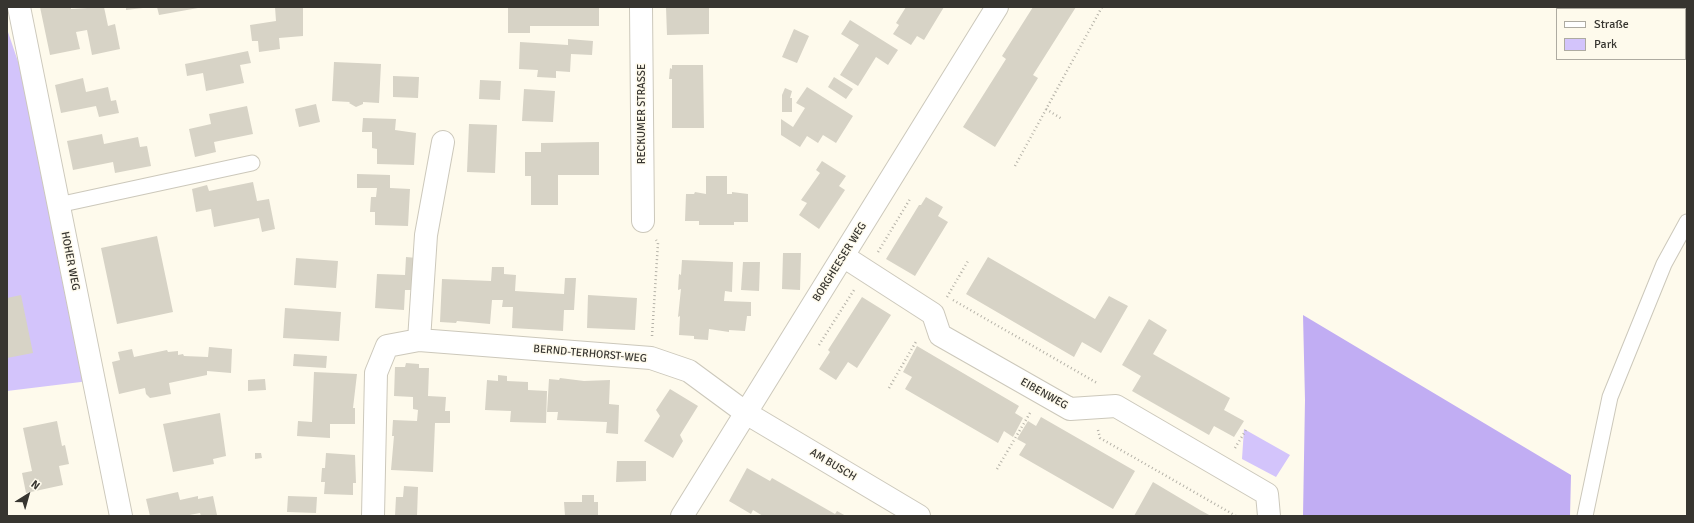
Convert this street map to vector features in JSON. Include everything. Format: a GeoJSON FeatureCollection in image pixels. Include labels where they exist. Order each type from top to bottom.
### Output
{"type":"FeatureCollection","features":[{"type":"Feature","properties":{"kind":"street","name":"HOHER WEG"},"geometry":{"type":"LineString","coordinates":[[19,7],[121,516]]}},
{"type":"Feature","properties":{"kind":"street","name":"RECKUMER STRASSE"},"geometry":{"type":"LineString","coordinates":[[641,7],[643,222]]}},
{"type":"Feature","properties":{"kind":"street","name":"BORGHEESER WEG"},"geometry":{"type":"LineString","coordinates":[[682,516],[997,7]]}},
{"type":"Feature","properties":{"kind":"street"},"geometry":{"type":"LineString","coordinates":[[419,340],[426,235],[443,142]]}},
{"type":"Feature","properties":{"kind":"street"},"geometry":{"type":"LineString","coordinates":[[843,256],[933,314]]}},
{"type":"Feature","properties":{"kind":"street","name":"EIBENWEG"},"geometry":{"type":"LineString","coordinates":[[933,314],[940,335],[1070,409],[1116,406],[1268,494],[1268,516]]}},
{"type":"Feature","properties":{"kind":"street","name":"BERND-TERHORST-WEG"},"geometry":{"type":"LineString","coordinates":[[373,516],[376,372],[387,346],[419,340],[651,358],[689,371],[746,413]]}},
{"type":"Feature","properties":{"kind":"street","name":"AM BUSCH"},"geometry":{"type":"LineString","coordinates":[[746,413],[919,516]]}},
{"type":"Feature","properties":{"kind":"lane"},"geometry":{"type":"LineString","coordinates":[[58,205],[252,163]]}},
{"type":"Feature","properties":{"kind":"lane"},"geometry":{"type":"LineString","coordinates":[[1585,516],[1610,397],[1664,264],[1687,222]]}},
{"type":"Feature","properties":{"kind":"path"},"geometry":{"type":"LineString","coordinates":[[1015,166],[1102,7]]}},
{"type":"Feature","properties":{"kind":"path"},"geometry":{"type":"LineString","coordinates":[[1046,109],[1062,119]]}},
{"type":"Feature","properties":{"kind":"path"},"geometry":{"type":"LineString","coordinates":[[643,222],[658,243],[651,358]]}},
{"type":"Feature","properties":{"kind":"path"},"geometry":{"type":"LineString","coordinates":[[889,388],[925,325],[933,314],[942,306],[968,261]]}},
{"type":"Feature","properties":{"kind":"path"},"geometry":{"type":"LineString","coordinates":[[947,297],[1098,384]]}},
{"type":"Feature","properties":{"kind":"path"},"geometry":{"type":"LineString","coordinates":[[997,469],[1041,392]]}},
{"type":"Feature","properties":{"kind":"path"},"geometry":{"type":"LineString","coordinates":[[1094,408],[1100,438],[1236,516]]}},
{"type":"Feature","properties":{"kind":"green space"},"geometry":{"type":"Polygon","coordinates":[[[8,32],[29,94],[89,381],[7,391],[7,33],[8,32]]]}},
{"type":"Feature","properties":{"kind":"green space"},"geometry":{"type":"Polygon","coordinates":[[[1244,429],[1290,455],[1276,477],[1242,459],[1244,429]]]}},
{"type":"Feature","properties":{"kind":"shaded area"},"geometry":{"type":"Polygon","coordinates":[[[1303,315],[1571,475],[1570,516],[1303,516],[1305,400],[1303,315]]]}},
{"type":"Feature","properties":{"kind":"building"},"geometry":{"type":"Polygon","coordinates":[[[40,7],[71,7],[71,9],[104,7],[108,26],[115,24],[120,49],[92,55],[87,30],[76,32],[80,49],[50,55],[40,7]]]}},
{"type":"Feature","properties":{"kind":"building"},"geometry":{"type":"Polygon","coordinates":[[[126,7],[143,7],[143,8],[126,10],[126,7]]]}},
{"type":"Feature","properties":{"kind":"building"},"geometry":{"type":"Polygon","coordinates":[[[157,7],[198,7],[198,8],[159,15],[157,7]]]}},
{"type":"Feature","properties":{"kind":"building"},"geometry":{"type":"Polygon","coordinates":[[[275,7],[303,7],[303,36],[279,38],[280,49],[259,52],[258,41],[252,41],[250,25],[276,21],[275,7]]]}},
{"type":"Feature","properties":{"kind":"building"},"geometry":{"type":"Polygon","coordinates":[[[508,7],[599,7],[599,26],[530,26],[530,33],[508,33],[508,7]]]}},
{"type":"Feature","properties":{"kind":"building"},"geometry":{"type":"Polygon","coordinates":[[[666,7],[709,7],[709,34],[667,35],[666,7]]]}},
{"type":"Feature","properties":{"kind":"building"},"geometry":{"type":"Polygon","coordinates":[[[906,7],[944,7],[924,40],[917,36],[911,45],[893,34],[899,25],[896,23],[906,7]]]}},
{"type":"Feature","properties":{"kind":"building"},"geometry":{"type":"Polygon","coordinates":[[[1033,7],[1076,7],[1033,75],[1038,78],[995,147],[963,127],[1006,59],[1002,56],[1033,7]]]}},
{"type":"Feature","properties":{"kind":"building"},"geometry":{"type":"Polygon","coordinates":[[[850,20],[898,50],[888,65],[876,57],[858,86],[840,75],[859,45],[841,34],[850,20]]]}},
{"type":"Feature","properties":{"kind":"building"},"geometry":{"type":"Polygon","coordinates":[[[794,29],[809,36],[797,63],[782,57],[794,29]]]}},
{"type":"Feature","properties":{"kind":"building"},"geometry":{"type":"Polygon","coordinates":[[[568,39],[593,41],[592,55],[571,54],[570,72],[556,71],[556,78],[537,77],[538,70],[519,69],[520,42],[568,45],[568,39]]]}},
{"type":"Feature","properties":{"kind":"building"},"geometry":{"type":"Polygon","coordinates":[[[248,51],[251,63],[240,65],[244,83],[206,91],[203,73],[187,76],[185,64],[248,51]]]}},
{"type":"Feature","properties":{"kind":"building"},"geometry":{"type":"Polygon","coordinates":[[[334,62],[381,64],[379,103],[363,102],[363,104],[356,107],[349,103],[350,102],[332,101],[334,62]]]}},
{"type":"Feature","properties":{"kind":"building"},"geometry":{"type":"Polygon","coordinates":[[[672,65],[703,65],[704,128],[672,128],[672,79],[669,79],[670,68],[672,69],[672,65]]]}},
{"type":"Feature","properties":{"kind":"building"},"geometry":{"type":"Polygon","coordinates":[[[393,76],[419,77],[418,98],[393,97],[393,76]]]}},
{"type":"Feature","properties":{"kind":"building"},"geometry":{"type":"Polygon","coordinates":[[[834,77],[853,89],[846,99],[828,87],[834,77]]]}},
{"type":"Feature","properties":{"kind":"building"},"geometry":{"type":"Polygon","coordinates":[[[83,78],[86,92],[108,87],[111,101],[116,100],[119,113],[99,117],[96,106],[61,113],[55,85],[83,78]]]}},
{"type":"Feature","properties":{"kind":"building"},"geometry":{"type":"Polygon","coordinates":[[[480,80],[501,81],[500,100],[479,99],[480,80]]]}},
{"type":"Feature","properties":{"kind":"building"},"geometry":{"type":"Polygon","coordinates":[[[807,87],[853,116],[836,143],[823,135],[818,143],[807,136],[800,147],[781,135],[781,119],[793,127],[805,108],[796,103],[807,87]]]}},
{"type":"Feature","properties":{"kind":"building"},"geometry":{"type":"Polygon","coordinates":[[[785,88],[792,91],[790,98],[792,98],[792,112],[782,112],[782,95],[785,88]]]}},
{"type":"Feature","properties":{"kind":"building"},"geometry":{"type":"Polygon","coordinates":[[[524,89],[555,91],[553,122],[522,121],[524,89]]]}},
{"type":"Feature","properties":{"kind":"building"},"geometry":{"type":"Polygon","coordinates":[[[316,104],[320,122],[299,127],[295,109],[316,104]]]}},
{"type":"Feature","properties":{"kind":"building"},"geometry":{"type":"Polygon","coordinates":[[[247,106],[253,134],[214,142],[216,152],[195,157],[189,129],[211,124],[209,114],[247,106]]]}},
{"type":"Feature","properties":{"kind":"building"},"geometry":{"type":"Polygon","coordinates":[[[363,118],[396,119],[395,130],[416,133],[414,165],[377,164],[377,149],[372,148],[372,132],[362,132],[363,118]]]}},
{"type":"Feature","properties":{"kind":"building"},"geometry":{"type":"Polygon","coordinates":[[[469,124],[497,125],[495,173],[467,172],[469,124]]]}},
{"type":"Feature","properties":{"kind":"building"},"geometry":{"type":"Polygon","coordinates":[[[102,134],[104,144],[138,137],[140,147],[147,146],[151,166],[115,173],[113,162],[73,170],[67,141],[102,134]]]}},
{"type":"Feature","properties":{"kind":"building"},"geometry":{"type":"Polygon","coordinates":[[[599,142],[599,175],[558,175],[558,205],[531,205],[531,176],[525,176],[525,152],[541,152],[541,143],[599,142]]]}},
{"type":"Feature","properties":{"kind":"building"},"geometry":{"type":"Polygon","coordinates":[[[822,161],[846,176],[839,186],[845,190],[819,229],[799,215],[807,203],[801,200],[820,173],[816,170],[822,161]]]}},
{"type":"Feature","properties":{"kind":"building"},"geometry":{"type":"Polygon","coordinates":[[[357,174],[390,175],[390,188],[410,189],[408,226],[375,225],[375,212],[370,212],[371,197],[376,197],[377,188],[357,188],[357,174]]]}},
{"type":"Feature","properties":{"kind":"building"},"geometry":{"type":"Polygon","coordinates":[[[706,176],[727,176],[727,194],[732,194],[732,192],[748,194],[748,222],[734,222],[734,225],[699,225],[699,221],[685,221],[686,194],[694,194],[695,192],[706,194],[706,176]]]}},
{"type":"Feature","properties":{"kind":"building"},"geometry":{"type":"Polygon","coordinates":[[[253,182],[257,201],[269,199],[275,229],[262,232],[259,218],[214,227],[211,209],[196,212],[192,189],[207,185],[209,191],[253,182]]]}},
{"type":"Feature","properties":{"kind":"building"},"geometry":{"type":"Polygon","coordinates":[[[926,197],[943,207],[938,216],[948,222],[915,276],[886,259],[919,205],[921,205],[926,197]]]}},
{"type":"Feature","properties":{"kind":"building"},"geometry":{"type":"Polygon","coordinates":[[[157,236],[173,312],[117,324],[101,248],[157,236]]]}},
{"type":"Feature","properties":{"kind":"building"},"geometry":{"type":"Polygon","coordinates":[[[783,253],[801,253],[800,290],[782,289],[783,253]]]}},
{"type":"Feature","properties":{"kind":"building"},"geometry":{"type":"Polygon","coordinates":[[[406,257],[417,258],[416,290],[405,290],[404,310],[375,308],[377,274],[405,275],[406,257]]]}},
{"type":"Feature","properties":{"kind":"building"},"geometry":{"type":"Polygon","coordinates":[[[988,257],[1095,319],[1109,296],[1128,306],[1101,353],[1082,342],[1074,357],[966,294],[988,257]]]}},
{"type":"Feature","properties":{"kind":"building"},"geometry":{"type":"Polygon","coordinates":[[[296,258],[338,261],[336,288],[294,285],[296,258]]]}},
{"type":"Feature","properties":{"kind":"building"},"geometry":{"type":"Polygon","coordinates":[[[682,260],[733,262],[732,292],[725,291],[724,301],[751,302],[751,316],[747,316],[745,331],[729,330],[729,332],[709,329],[708,340],[694,339],[694,336],[679,335],[680,316],[678,317],[681,289],[678,290],[682,260]]]}},
{"type":"Feature","properties":{"kind":"building"},"geometry":{"type":"Polygon","coordinates":[[[743,262],[760,262],[759,291],[741,290],[743,262]]]}},
{"type":"Feature","properties":{"kind":"building"},"geometry":{"type":"Polygon","coordinates":[[[492,267],[504,267],[504,274],[516,275],[515,291],[564,294],[565,278],[576,278],[574,310],[564,310],[563,331],[512,328],[513,307],[502,307],[503,300],[492,300],[490,324],[457,321],[456,323],[440,322],[442,279],[491,281],[492,267]]]}},
{"type":"Feature","properties":{"kind":"building"},"geometry":{"type":"Polygon","coordinates":[[[21,295],[33,353],[7,358],[7,298],[21,295]]]}},
{"type":"Feature","properties":{"kind":"building"},"geometry":{"type":"Polygon","coordinates":[[[588,295],[637,298],[635,330],[587,328],[588,295]]]}},
{"type":"Feature","properties":{"kind":"building"},"geometry":{"type":"Polygon","coordinates":[[[862,297],[891,315],[857,368],[848,362],[836,380],[819,369],[830,352],[828,350],[862,297]]]}},
{"type":"Feature","properties":{"kind":"building"},"geometry":{"type":"Polygon","coordinates":[[[285,308],[341,312],[339,341],[283,338],[285,308]]]}},
{"type":"Feature","properties":{"kind":"building"},"geometry":{"type":"Polygon","coordinates":[[[1149,319],[1167,330],[1153,354],[1230,398],[1224,410],[1244,421],[1234,437],[1214,426],[1209,435],[1132,391],[1141,376],[1122,365],[1149,319]]]}},
{"type":"Feature","properties":{"kind":"building"},"geometry":{"type":"Polygon","coordinates":[[[917,346],[1019,406],[1015,413],[1023,418],[1013,437],[1004,431],[998,443],[905,389],[912,377],[903,372],[917,346]]]}},
{"type":"Feature","properties":{"kind":"building"},"geometry":{"type":"Polygon","coordinates":[[[209,347],[232,349],[231,373],[207,371],[207,375],[169,383],[171,394],[156,397],[150,398],[146,394],[145,388],[119,394],[112,362],[120,360],[118,352],[132,349],[134,357],[167,350],[168,352],[178,351],[178,355],[183,354],[184,356],[208,357],[209,347]]]}},
{"type":"Feature","properties":{"kind":"building"},"geometry":{"type":"Polygon","coordinates":[[[294,354],[327,356],[326,368],[293,366],[294,354]]]}},
{"type":"Feature","properties":{"kind":"building"},"geometry":{"type":"Polygon","coordinates":[[[406,363],[419,364],[419,368],[429,368],[428,396],[446,397],[445,411],[450,411],[450,423],[435,423],[433,472],[391,470],[394,436],[392,436],[393,420],[417,421],[418,410],[413,409],[413,397],[394,396],[395,367],[405,367],[406,363]]]}},
{"type":"Feature","properties":{"kind":"building"},"geometry":{"type":"Polygon","coordinates":[[[314,372],[357,374],[353,408],[355,408],[355,424],[330,424],[330,438],[297,436],[298,421],[312,422],[314,372]]]}},
{"type":"Feature","properties":{"kind":"building"},"geometry":{"type":"Polygon","coordinates":[[[498,375],[507,376],[507,381],[528,382],[528,390],[547,391],[546,423],[510,422],[511,411],[485,410],[487,380],[498,381],[498,375]]]}},
{"type":"Feature","properties":{"kind":"building"},"geometry":{"type":"Polygon","coordinates":[[[560,378],[584,381],[610,380],[609,404],[619,405],[618,434],[606,433],[607,422],[557,420],[558,412],[547,412],[549,379],[559,380],[560,378]]]}},
{"type":"Feature","properties":{"kind":"building"},"geometry":{"type":"Polygon","coordinates":[[[265,379],[266,390],[248,391],[248,380],[265,379]]]}},
{"type":"Feature","properties":{"kind":"building"},"geometry":{"type":"Polygon","coordinates":[[[670,389],[698,406],[680,435],[683,441],[673,458],[644,441],[660,416],[656,410],[670,389]]]}},
{"type":"Feature","properties":{"kind":"building"},"geometry":{"type":"Polygon","coordinates":[[[220,413],[226,456],[213,459],[214,464],[173,472],[163,424],[220,413]]]}},
{"type":"Feature","properties":{"kind":"building"},"geometry":{"type":"Polygon","coordinates":[[[1041,417],[1135,471],[1113,509],[1019,455],[1026,444],[1017,439],[1028,421],[1036,426],[1041,417]]]}},
{"type":"Feature","properties":{"kind":"building"},"geometry":{"type":"Polygon","coordinates":[[[57,421],[62,446],[65,445],[69,464],[59,466],[63,485],[26,493],[22,473],[32,471],[23,428],[57,421]]]}},
{"type":"Feature","properties":{"kind":"building"},"geometry":{"type":"Polygon","coordinates":[[[255,453],[261,453],[262,458],[255,459],[255,453]]]}},
{"type":"Feature","properties":{"kind":"building"},"geometry":{"type":"Polygon","coordinates":[[[326,453],[355,455],[356,483],[353,483],[353,495],[324,494],[325,482],[321,482],[322,468],[325,468],[326,453]]]}},
{"type":"Feature","properties":{"kind":"building"},"geometry":{"type":"Polygon","coordinates":[[[617,461],[646,461],[646,481],[616,482],[617,461]]]}},
{"type":"Feature","properties":{"kind":"building"},"geometry":{"type":"Polygon","coordinates":[[[747,468],[770,481],[772,478],[835,514],[837,511],[846,516],[763,516],[753,510],[751,514],[729,501],[747,468]]]}},
{"type":"Feature","properties":{"kind":"building"},"geometry":{"type":"Polygon","coordinates":[[[1153,482],[1200,510],[1211,516],[1134,516],[1153,482]]]}},
{"type":"Feature","properties":{"kind":"building"},"geometry":{"type":"Polygon","coordinates":[[[404,486],[418,487],[417,516],[395,516],[396,497],[403,497],[404,486]]]}},
{"type":"Feature","properties":{"kind":"building"},"geometry":{"type":"Polygon","coordinates":[[[178,492],[180,500],[198,496],[198,499],[213,496],[217,515],[201,516],[200,513],[184,516],[150,516],[146,499],[178,492]]]}},
{"type":"Feature","properties":{"kind":"building"},"geometry":{"type":"Polygon","coordinates":[[[582,495],[594,495],[594,502],[598,502],[598,516],[565,516],[564,502],[582,502],[582,495]]]}},
{"type":"Feature","properties":{"kind":"building"},"geometry":{"type":"Polygon","coordinates":[[[288,496],[317,497],[316,513],[287,512],[288,496]]]}}]}
